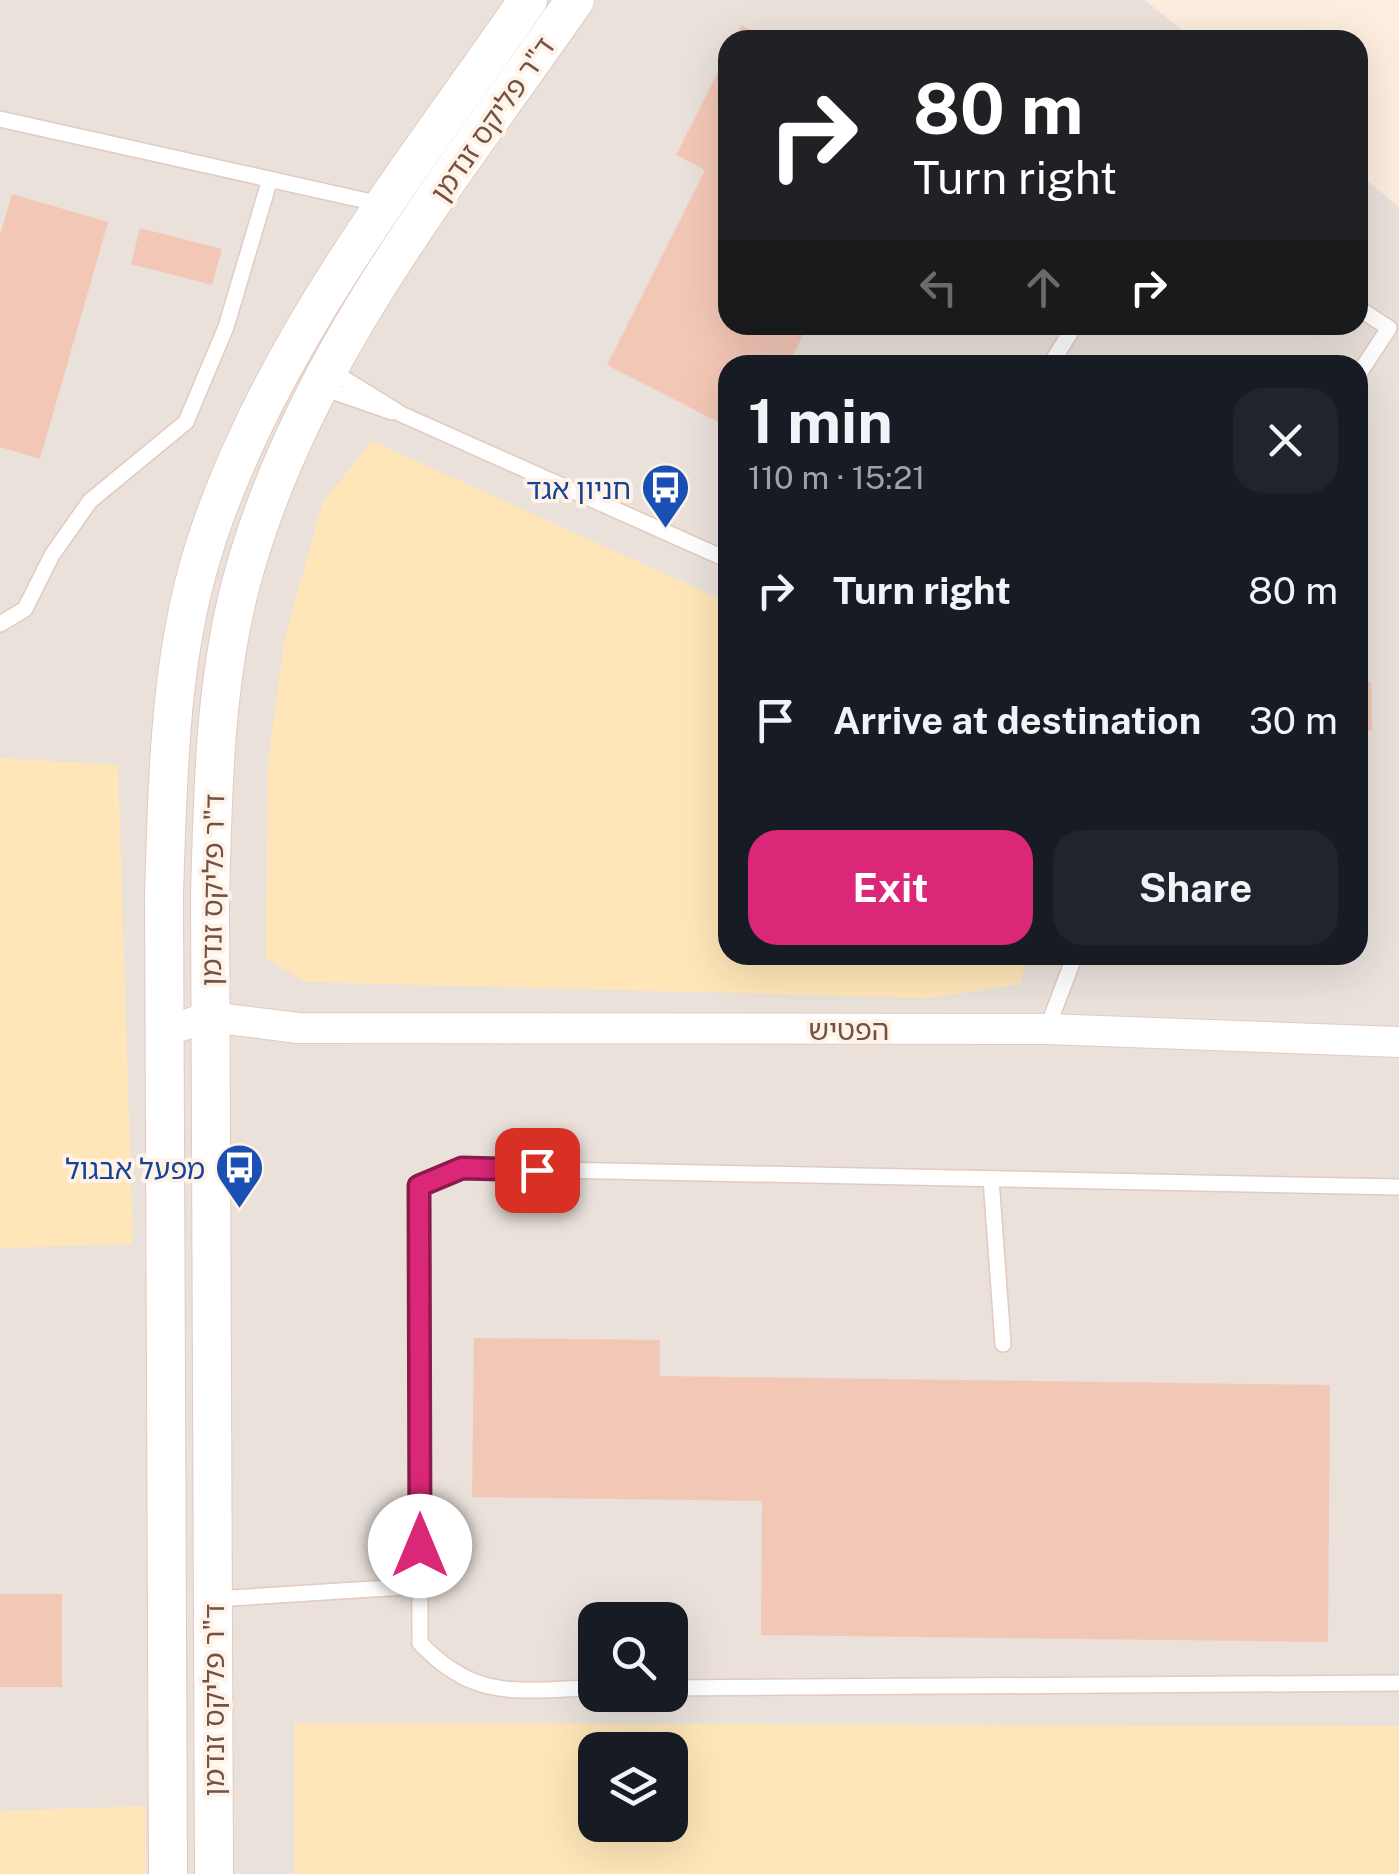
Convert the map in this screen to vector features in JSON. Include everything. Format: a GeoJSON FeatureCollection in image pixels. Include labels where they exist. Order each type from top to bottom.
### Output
{"type":"FeatureCollection","features":[{"type":"Feature","properties":{"kind":"street","name":"ד\"ר פליקס זנדמן"},"geometry":{"type":"LineString","coordinates":[[168,1874],[165,1030],[169,748],[185,630],[208,535],[308,369],[386,206],[528,0]]}},
{"type":"Feature","properties":{"kind":"street","name":"ד\"ר פליקס זנדמן"},"geometry":{"type":"LineString","coordinates":[[214,1874],[210,1028],[214,752],[230,639],[251,550],[308,369],[428,212],[575,0]]}},
{"type":"Feature","properties":{"kind":"street","name":"הפטיש"},"geometry":{"type":"LineString","coordinates":[[165,1030],[1047,1029],[1399,1042]]}},
{"type":"Feature","properties":{"kind":"lane"},"geometry":{"type":"LineString","coordinates":[[0,119],[386,206],[428,212]]}},
{"type":"Feature","properties":{"kind":"lane"},"geometry":{"type":"LineString","coordinates":[[0,624],[25,609],[52,555],[90,501],[186,422],[226,327],[270,179]]}},
{"type":"Feature","properties":{"kind":"lane"},"geometry":{"type":"LineString","coordinates":[[1368,314],[1389,328],[1368,361]]}},
{"type":"Feature","properties":{"kind":"lane"},"geometry":{"type":"LineString","coordinates":[[308,369],[360,404],[401,414],[718,556]]}},
{"type":"Feature","properties":{"kind":"lane"},"geometry":{"type":"LineString","coordinates":[[1047,1029],[1071,965]]}},
{"type":"Feature","properties":{"kind":"lane"},"geometry":{"type":"LineString","coordinates":[[578,1688],[491,1689],[447,1671],[420,1643],[419,1186],[462,1168],[1399,1187]]}},
{"type":"Feature","properties":{"kind":"lane"},"geometry":{"type":"LineString","coordinates":[[990,1179],[1004,1344]]}},
{"type":"Feature","properties":{"kind":"lane"},"geometry":{"type":"LineString","coordinates":[[212,1599],[420,1586]]}},
{"type":"Feature","properties":{"kind":"lane"},"geometry":{"type":"LineString","coordinates":[[688,1688],[1399,1682]]}},
{"type":"Feature","properties":{"kind":"shaded area"},"geometry":{"type":"Polygon","coordinates":[[[0,0],[1145,0],[1182,30],[718,30],[718,335],[1368,335],[1368,181],[1399,207],[1399,1874],[0,1874],[0,0]]]}},
{"type":"Feature","properties":{"kind":"sand"},"geometry":{"type":"Polygon","coordinates":[[[372,441],[718,598],[718,965],[1024,965],[1021,984],[928,998],[305,982],[266,958],[268,761],[285,636],[323,502],[372,441]]]}},
{"type":"Feature","properties":{"kind":"sand"},"geometry":{"type":"Polygon","coordinates":[[[0,758],[118,765],[133,1244],[0,1248],[0,758]]]}},
{"type":"Feature","properties":{"kind":"sand"},"geometry":{"type":"Polygon","coordinates":[[[294,1723],[1399,1726],[1399,1874],[294,1874],[294,1723]]]}},
{"type":"Feature","properties":{"kind":"sand"},"geometry":{"type":"Polygon","coordinates":[[[146,1806],[146,1874],[0,1874],[0,1811],[146,1806]]]}},
{"type":"Feature","properties":{"kind":"building"},"geometry":{"type":"Polygon","coordinates":[[[718,72],[718,335],[803,335],[793,355],[718,355],[718,422],[607,365],[705,170],[676,155],[718,72]]]}},
{"type":"Feature","properties":{"kind":"building"},"geometry":{"type":"Polygon","coordinates":[[[12,194],[108,222],[40,459],[0,447],[0,235],[12,194]]]}},
{"type":"Feature","properties":{"kind":"building"},"geometry":{"type":"Polygon","coordinates":[[[140,228],[222,249],[212,285],[131,264],[140,228]]]}},
{"type":"Feature","properties":{"kind":"building"},"geometry":{"type":"Polygon","coordinates":[[[1368,681],[1371,681],[1372,730],[1368,730],[1368,681]]]}},
{"type":"Feature","properties":{"kind":"building"},"geometry":{"type":"Polygon","coordinates":[[[474,1338],[660,1340],[660,1376],[1330,1385],[1328,1642],[761,1635],[762,1501],[472,1497],[474,1338]]]}},
{"type":"Feature","properties":{"kind":"building"},"geometry":{"type":"Polygon","coordinates":[[[0,1594],[62,1594],[62,1687],[0,1687],[0,1594]]]}},
{"type":"Feature","properties":{"kind":"place","name":"חניון אגד"},"geometry":{"type":"Point","coordinates":[666,530]}},
{"type":"Feature","properties":{"kind":"place","name":"מפעל אבגול"},"geometry":{"type":"Point","coordinates":[240,1210]}},
{"type":"Feature","properties":{"kind":"route"},"geometry":{"type":"LineString","coordinates":[[420,1546],[419,1186],[462,1168],[537,1170]]}}]}
